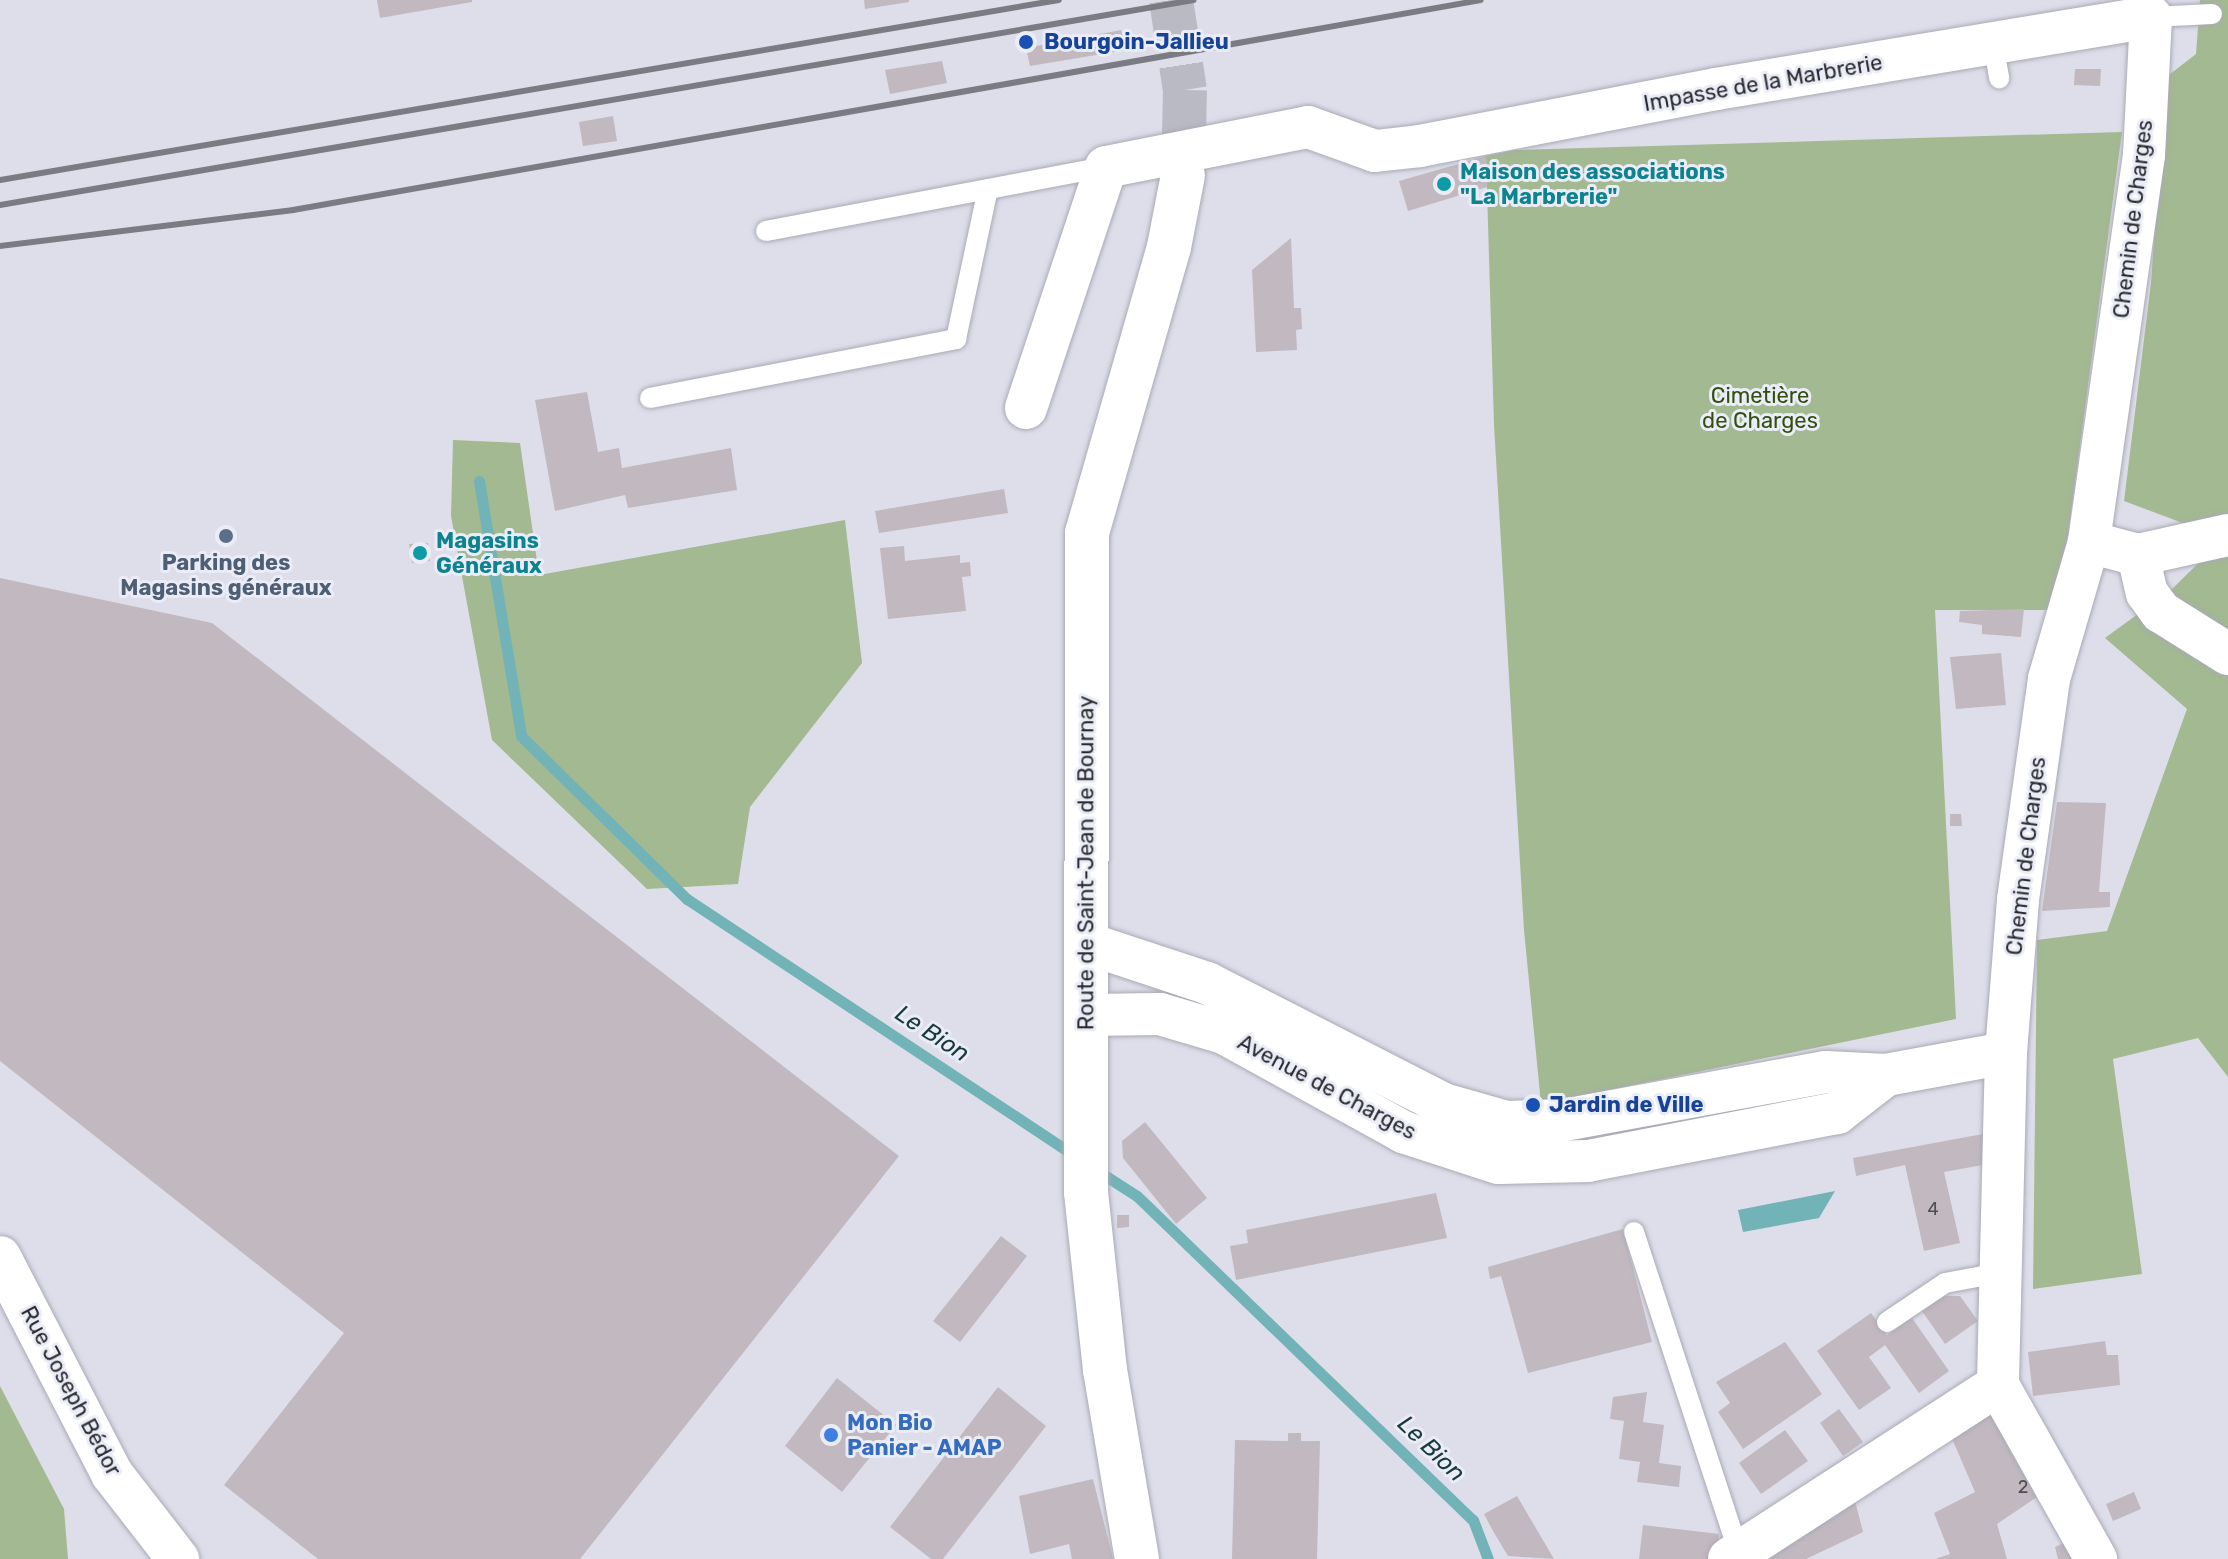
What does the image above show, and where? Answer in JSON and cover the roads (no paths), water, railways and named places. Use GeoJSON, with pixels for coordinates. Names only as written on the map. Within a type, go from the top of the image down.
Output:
{"type":"FeatureCollection","features":[{"type":"Feature","properties":{"kind":"main road","name":"Route de Saint-Jean de Bournay"},"geometry":{"type":"LineString","coordinates":[[1137,1559],[1105,1370],[1086,1192],[1083,1088],[1087,533],[1169,247],[1183,175]]}},
{"type":"Feature","properties":{"kind":"street","name":"Impasse de la Marbrerie"},"geometry":{"type":"LineString","coordinates":[[1106,167],[1308,127],[1375,151],[1512,139],[1996,61],[2151,9]]}},
{"type":"Feature","properties":{"kind":"street","name":"Chemin de Charges"},"geometry":{"type":"LineString","coordinates":[[1998,1385],[2004,1272],[2006,1053],[2018,900],[2047,693],[2089,542],[2144,155],[2151,9]]}},
{"type":"Feature","properties":{"kind":"street"},"geometry":{"type":"LineString","coordinates":[[1026,408],[1106,167]]}},
{"type":"Feature","properties":{"kind":"street"},"geometry":{"type":"LineString","coordinates":[[2089,542],[2138,555],[2228,535]]}},
{"type":"Feature","properties":{"kind":"street"},"geometry":{"type":"LineString","coordinates":[[2138,555],[2147,593],[2161,612],[2228,654]]}},
{"type":"Feature","properties":{"kind":"street","name":"Avenue de Charges"},"geometry":{"type":"LineString","coordinates":[[1086,943],[1207,983],[1443,1104],[1507,1122],[1564,1120],[1826,1072],[1886,1075],[2006,1053]]}},
{"type":"Feature","properties":{"kind":"street","name":"Avenue de Charges"},"geometry":{"type":"LineString","coordinates":[[1085,1015],[1160,1014],[1224,1033],[1403,1132],[1498,1163],[1588,1161],[1837,1113],[1886,1075]]}},
{"type":"Feature","properties":{"kind":"street","name":"Rue Joseph Bédor"},"geometry":{"type":"LineString","coordinates":[[0,1257],[112,1474],[178,1559]]}},
{"type":"Feature","properties":{"kind":"street"},"geometry":{"type":"LineString","coordinates":[[1734,1555],[1998,1385],[2096,1559]]}},
{"type":"Feature","properties":{"kind":"lane"},"geometry":{"type":"LineString","coordinates":[[2151,9],[2212,14]]}},
{"type":"Feature","properties":{"kind":"lane"},"geometry":{"type":"LineString","coordinates":[[766,231],[1106,167]]}},
{"type":"Feature","properties":{"kind":"lane"},"geometry":{"type":"LineString","coordinates":[[650,398],[956,339],[988,189]]}},
{"type":"Feature","properties":{"kind":"lane"},"geometry":{"type":"LineString","coordinates":[[1634,1232],[1734,1555]]}},
{"type":"Feature","properties":{"kind":"lane"},"geometry":{"type":"LineString","coordinates":[[1887,1322],[1945,1283],[2004,1272]]}},
{"type":"Feature","properties":{"kind":"water"},"geometry":{"type":"Polygon","coordinates":[[[1835,1191],[1819,1218],[1743,1232],[1738,1210],[1835,1191]]]}},
{"type":"Feature","properties":{"kind":"waterway","name":"Le Bion"},"geometry":{"type":"LineString","coordinates":[[479,481],[521,736],[687,899],[1077,1157]]}},
{"type":"Feature","properties":{"kind":"waterway","name":"Le Bion"},"geometry":{"type":"LineString","coordinates":[[1098,1171],[1137,1196],[1473,1520],[1488,1559]]}},
{"type":"Feature","properties":{"kind":"tunnel"},"geometry":{"type":"LineString","coordinates":[[1171,0],[1185,90],[1183,175]]}},
{"type":"Feature","properties":{"kind":"railway"},"geometry":{"type":"LineString","coordinates":[[0,180],[1059,0]]}},
{"type":"Feature","properties":{"kind":"railway"},"geometry":{"type":"LineString","coordinates":[[0,205],[1194,0]]}},
{"type":"Feature","properties":{"kind":"railway"},"geometry":{"type":"LineString","coordinates":[[0,246],[293,210],[1481,0]]}},
{"type":"Feature","properties":{"kind":"place","name":"Bourgoin-Jallieu"},"geometry":{"type":"Point","coordinates":[1026,42]}},
{"type":"Feature","properties":{"kind":"place","name":"Maison des associations \"La Marbrerie\""},"geometry":{"type":"Point","coordinates":[1444,184]}},
{"type":"Feature","properties":{"kind":"place","name":"Parking des Magasins généraux"},"geometry":{"type":"Point","coordinates":[226,536]}},
{"type":"Feature","properties":{"kind":"place","name":"Magasins Généraux"},"geometry":{"type":"Point","coordinates":[420,553]}},
{"type":"Feature","properties":{"kind":"place","name":"Jardin de Ville"},"geometry":{"type":"Point","coordinates":[1533,1105]}},
{"type":"Feature","properties":{"kind":"place","name":"Mon Bio Panier - AMAP"},"geometry":{"type":"Point","coordinates":[831,1435]}},
{"type":"Feature","properties":{"kind":"park label","name":"Cimetière de Charges"},"geometry":{"type":"Point","coordinates":[1760,408]}}]}
